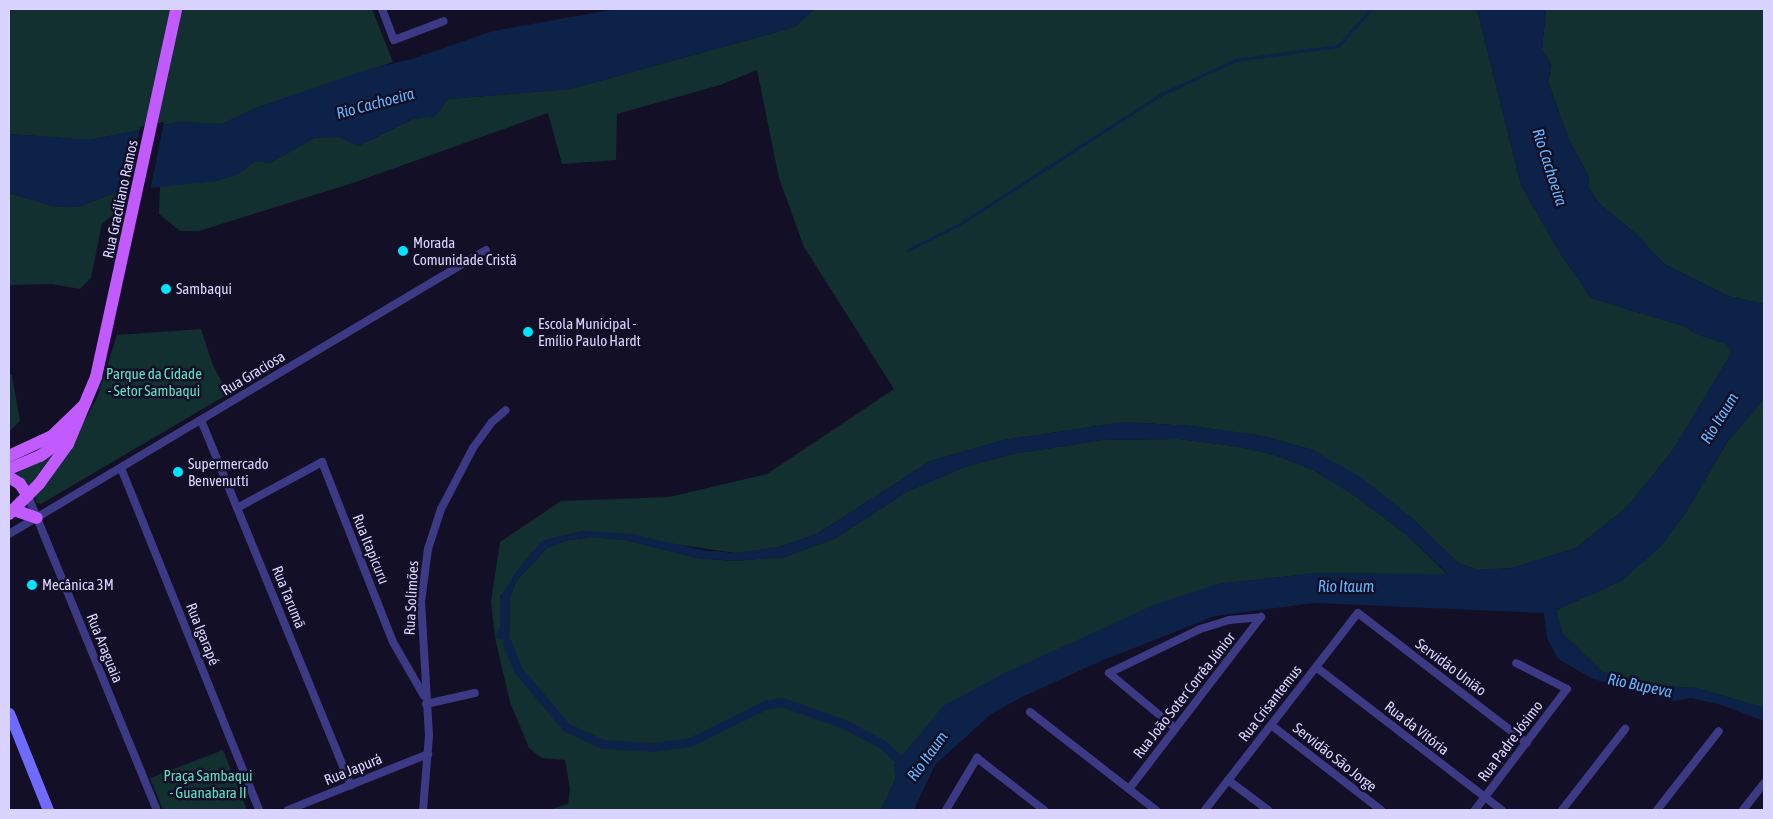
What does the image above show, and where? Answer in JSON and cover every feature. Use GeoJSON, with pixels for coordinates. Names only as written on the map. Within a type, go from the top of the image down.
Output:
{"type":"FeatureCollection","features":[{"type":"Feature","properties":{"kind":"main road","name":"Rua Graciliano Ramos"},"geometry":{"type":"LineString","coordinates":[[11,512],[28,496],[68,444],[90,394],[102,357],[175,13]]}},
{"type":"Feature","properties":{"kind":"main road","name":"Rua Graciliano Ramos"},"geometry":{"type":"LineString","coordinates":[[9,469],[53,447],[90,394]]}},
{"type":"Feature","properties":{"kind":"main road"},"geometry":{"type":"LineString","coordinates":[[9,456],[52,436],[82,407]]}},
{"type":"Feature","properties":{"kind":"main road"},"geometry":{"type":"LineString","coordinates":[[9,477],[20,484],[28,496]]}},
{"type":"Feature","properties":{"kind":"main road"},"geometry":{"type":"LineString","coordinates":[[11,512],[37,518]]}},
{"type":"Feature","properties":{"kind":"main road"},"geometry":{"type":"LineString","coordinates":[[9,713],[48,810]]}},
{"type":"Feature","properties":{"kind":"street"},"geometry":{"type":"LineString","coordinates":[[382,9],[394,40],[444,21]]}},
{"type":"Feature","properties":{"kind":"street","name":"Rua Graciosa"},"geometry":{"type":"LineString","coordinates":[[9,534],[486,250]]}},
{"type":"Feature","properties":{"kind":"street","name":"Rua Solimões"},"geometry":{"type":"LineString","coordinates":[[423,810],[428,754],[421,602],[428,549],[444,503],[473,448],[492,422],[506,410]]}},
{"type":"Feature","properties":{"kind":"street","name":"Rua Tarumã"},"geometry":{"type":"LineString","coordinates":[[201,420],[351,785]]}},
{"type":"Feature","properties":{"kind":"street","name":"Rua Itapicuru"},"geometry":{"type":"LineString","coordinates":[[237,508],[322,462],[393,642],[426,701]]}},
{"type":"Feature","properties":{"kind":"street","name":"Rua Igarapé"},"geometry":{"type":"LineString","coordinates":[[121,468],[260,810]]}},
{"type":"Feature","properties":{"kind":"street","name":"Rua Araguaia"},"geometry":{"type":"LineString","coordinates":[[28,496],[157,810]]}},
{"type":"Feature","properties":{"kind":"street","name":"Rua Crisantemus"},"geometry":{"type":"LineString","coordinates":[[1205,810],[1358,613]]}},
{"type":"Feature","properties":{"kind":"street","name":"Servidão União"},"geometry":{"type":"LineString","coordinates":[[1358,613],[1527,743]]}},
{"type":"Feature","properties":{"kind":"street","name":"Rua João Soter Corrêa Júnior"},"geometry":{"type":"LineString","coordinates":[[1129,789],[1176,728],[1261,617],[1229,620],[1200,629],[1108,674],[1176,728]]}},
{"type":"Feature","properties":{"kind":"street","name":"Rua Padre Jósimo"},"geometry":{"type":"LineString","coordinates":[[1475,810],[1567,689],[1516,663]]}},
{"type":"Feature","properties":{"kind":"street","name":"Rua da Vitória"},"geometry":{"type":"LineString","coordinates":[[1316,667],[1502,810]]}},
{"type":"Feature","properties":{"kind":"street"},"geometry":{"type":"LineString","coordinates":[[426,701],[475,693]]}},
{"type":"Feature","properties":{"kind":"street"},"geometry":{"type":"LineString","coordinates":[[1030,712],[1156,810]]}},
{"type":"Feature","properties":{"kind":"street","name":"Servidão São Jorge"},"geometry":{"type":"LineString","coordinates":[[1271,725],[1382,810]]}},
{"type":"Feature","properties":{"kind":"street"},"geometry":{"type":"LineString","coordinates":[[1562,810],[1625,728]]}},
{"type":"Feature","properties":{"kind":"street"},"geometry":{"type":"LineString","coordinates":[[1657,810],[1719,731]]}},
{"type":"Feature","properties":{"kind":"street","name":"Rua Japurá"},"geometry":{"type":"LineString","coordinates":[[288,810],[428,754]]}},
{"type":"Feature","properties":{"kind":"street"},"geometry":{"type":"LineString","coordinates":[[946,810],[977,758],[1044,810]]}},
{"type":"Feature","properties":{"kind":"street"},"geometry":{"type":"LineString","coordinates":[[1228,780],[1268,810]]}},
{"type":"Feature","properties":{"kind":"street"},"geometry":{"type":"LineString","coordinates":[[1743,810],[1764,783]]}},
{"type":"Feature","properties":{"kind":"green space"},"geometry":{"type":"Polygon","coordinates":[[[9,9],[372,9],[393,62],[256,108],[222,124],[179,122],[90,140],[9,134],[9,9]]]}},
{"type":"Feature","properties":{"kind":"green space"},"geometry":{"type":"Polygon","coordinates":[[[814,9],[1477,9],[1521,185],[1558,250],[1591,298],[1687,327],[1693,333],[1727,344],[1732,352],[1673,450],[1627,507],[1576,548],[1512,568],[1478,570],[1458,563],[1411,517],[1313,450],[1263,436],[1191,426],[1124,422],[1004,440],[930,461],[817,534],[780,547],[736,553],[583,531],[542,541],[500,597],[500,628],[496,638],[509,639],[510,597],[517,580],[547,548],[564,541],[590,537],[626,540],[697,558],[733,561],[785,557],[836,538],[908,491],[965,467],[1012,454],[1102,440],[1179,439],[1235,446],[1275,455],[1313,470],[1354,495],[1407,535],[1448,575],[1318,573],[1218,584],[917,739],[894,765],[896,778],[881,810],[548,810],[568,804],[570,789],[565,760],[542,758],[529,748],[510,702],[495,638],[491,601],[500,542],[561,501],[669,497],[767,474],[894,389],[804,247],[779,178],[757,70],[720,85],[617,114],[616,160],[562,164],[548,113],[353,183],[199,231],[180,231],[159,214],[160,186],[216,181],[238,174],[255,161],[270,163],[314,138],[340,137],[358,146],[413,119],[435,116],[448,99],[570,89],[795,27],[814,9]]]}},
{"type":"Feature","properties":{"kind":"green space"},"geometry":{"type":"Polygon","coordinates":[[[1546,9],[1764,9],[1764,304],[1728,296],[1664,264],[1636,234],[1601,205],[1588,187],[1589,177],[1569,140],[1548,82],[1551,65],[1542,49],[1546,9]]]}},
{"type":"Feature","properties":{"kind":"green space"},"geometry":{"type":"Polygon","coordinates":[[[120,191],[115,213],[102,224],[91,278],[80,289],[52,284],[9,285],[9,193],[53,206],[77,207],[120,191]]]}},
{"type":"Feature","properties":{"kind":"green space","name":"Parque da Cidade - Setor Sambaqui"},"geometry":{"type":"Polygon","coordinates":[[[201,329],[212,363],[228,394],[41,504],[36,502],[35,495],[64,458],[97,398],[117,335],[201,329]]]}},
{"type":"Feature","properties":{"kind":"green space"},"geometry":{"type":"Polygon","coordinates":[[[9,375],[12,375],[20,421],[9,432],[9,375]]]}},
{"type":"Feature","properties":{"kind":"green space"},"geometry":{"type":"Polygon","coordinates":[[[1764,399],[1764,708],[1697,688],[1662,686],[1602,672],[1562,633],[1556,610],[1621,581],[1662,545],[1690,506],[1727,442],[1764,399]]]}},
{"type":"Feature","properties":{"kind":"green space"},"geometry":{"type":"Polygon","coordinates":[[[54,452],[28,489],[13,475],[40,461],[54,452]]]}},
{"type":"Feature","properties":{"kind":"green space","name":"Praça Sambaqui - Guanabara II"},"geometry":{"type":"Polygon","coordinates":[[[223,750],[247,810],[163,810],[150,778],[223,750]]]}},
{"type":"Feature","properties":{"kind":"water","name":"Rio Cachoeira"},"geometry":{"type":"Polygon","coordinates":[[[616,9],[814,9],[795,27],[570,89],[448,99],[435,116],[413,119],[358,146],[340,137],[314,138],[270,163],[255,161],[238,174],[216,181],[120,191],[77,207],[53,206],[9,193],[9,134],[90,140],[179,122],[222,124],[256,108],[372,68],[412,59],[493,31],[616,9]]]}},
{"type":"Feature","properties":{"kind":"water"},"geometry":{"type":"Polygon","coordinates":[[[1477,9],[1546,9],[1542,49],[1551,65],[1548,82],[1569,140],[1589,177],[1588,187],[1601,205],[1636,234],[1664,264],[1728,296],[1764,304],[1764,399],[1727,442],[1690,506],[1662,545],[1621,581],[1556,610],[1562,633],[1602,672],[1662,686],[1697,688],[1764,708],[1764,721],[1719,704],[1691,698],[1674,701],[1593,679],[1558,659],[1547,638],[1544,613],[1315,603],[1215,616],[1101,661],[1022,697],[991,714],[935,765],[914,810],[881,810],[896,778],[894,766],[943,706],[1005,673],[1154,605],[1218,584],[1318,573],[1448,574],[1407,535],[1354,495],[1313,470],[1275,455],[1235,446],[1179,439],[1102,440],[1012,454],[965,467],[908,491],[836,538],[785,557],[733,561],[697,558],[626,540],[590,537],[564,541],[547,548],[517,580],[510,597],[509,640],[495,638],[500,628],[500,598],[518,569],[542,541],[583,531],[632,534],[701,550],[736,553],[780,547],[817,534],[930,461],[1004,440],[1124,422],[1191,426],[1263,436],[1313,450],[1362,478],[1411,517],[1458,563],[1478,570],[1512,568],[1576,548],[1627,507],[1673,450],[1732,352],[1727,344],[1693,333],[1687,327],[1591,298],[1558,250],[1521,185],[1477,9]]]}},
{"type":"Feature","properties":{"kind":"pier"},"geometry":{"type":"Polygon","coordinates":[[[164,122],[150,191],[126,193],[140,127],[164,122]]]}},
{"type":"Feature","properties":{"kind":"waterway"},"geometry":{"type":"LineString","coordinates":[[908,250],[960,224],[1160,95],[1236,60],[1338,46],[1371,9]]}},
{"type":"Feature","properties":{"kind":"waterway"},"geometry":{"type":"LineString","coordinates":[[507,643],[518,670],[566,727],[603,744],[653,747],[690,742],[765,705],[782,702],[844,724],[882,744],[899,760]]}},
{"type":"Feature","properties":{"kind":"place","name":"Morada Comunidade Cristã"},"geometry":{"type":"Point","coordinates":[403,251]}},
{"type":"Feature","properties":{"kind":"place","name":"Sambaqui"},"geometry":{"type":"Point","coordinates":[166,289]}},
{"type":"Feature","properties":{"kind":"place","name":"Escola Municipal - Emílio Paulo Hardt"},"geometry":{"type":"Point","coordinates":[528,332]}},
{"type":"Feature","properties":{"kind":"place","name":"Supermercado Benvenutti"},"geometry":{"type":"Point","coordinates":[178,472]}},
{"type":"Feature","properties":{"kind":"place","name":"Mecânica 3M"},"geometry":{"type":"Point","coordinates":[32,585]}},
{"type":"Feature","properties":{"kind":"water label","name":"Rio Itaum"},"geometry":{"type":"Point","coordinates":[1719,418]}},
{"type":"Feature","properties":{"kind":"water label","name":"Rio Itaum"},"geometry":{"type":"Point","coordinates":[1346,586]}},
{"type":"Feature","properties":{"kind":"water label","name":"Rio Bupeva"},"geometry":{"type":"Point","coordinates":[1640,685]}},
{"type":"Feature","properties":{"kind":"water label","name":"Rio Itaum"},"geometry":{"type":"Point","coordinates":[927,756]}}]}
